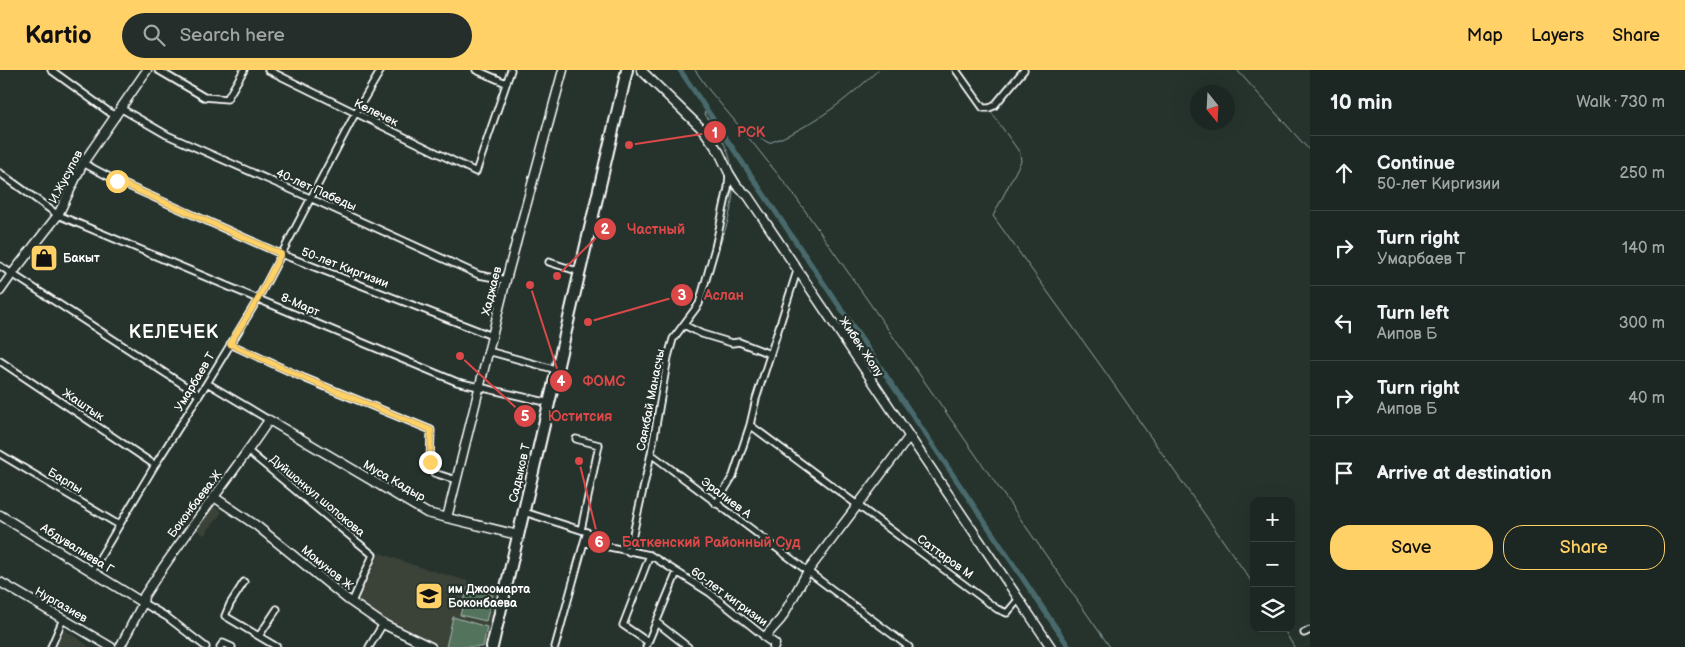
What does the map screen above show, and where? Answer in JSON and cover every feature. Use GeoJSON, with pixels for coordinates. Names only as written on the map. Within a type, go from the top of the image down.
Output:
{"type":"FeatureCollection","features":[{"type":"Feature","properties":{"kind":"highway","name":"Садыков Т"},"geometry":{"type":"LineString","coordinates":[[492,647],[627,70]]}},
{"type":"Feature","properties":{"kind":"street"},"geometry":{"type":"LineString","coordinates":[[51,70],[116,117]]}},
{"type":"Feature","properties":{"kind":"street"},"geometry":{"type":"LineString","coordinates":[[158,70],[204,97],[227,99],[244,70]]}},
{"type":"Feature","properties":{"kind":"street","name":"Келечек"},"geometry":{"type":"LineString","coordinates":[[268,70],[476,172],[506,83]]}},
{"type":"Feature","properties":{"kind":"street","name":"Умарбаев Т"},"geometry":{"type":"LineString","coordinates":[[92,571],[258,299],[355,114],[381,70]]}},
{"type":"Feature","properties":{"kind":"street"},"geometry":{"type":"LineString","coordinates":[[476,70],[506,83],[511,70]]}},
{"type":"Feature","properties":{"kind":"street","name":"Хаджаев"},"geometry":{"type":"LineString","coordinates":[[446,518],[506,280],[563,70]]}},
{"type":"Feature","properties":{"kind":"street","name":"Жибек Жолу"},"geometry":{"type":"LineString","coordinates":[[641,70],[704,131],[719,152],[729,173],[748,196],[1050,647]]}},
{"type":"Feature","properties":{"kind":"street"},"geometry":{"type":"LineString","coordinates":[[956,70],[984,108],[994,106],[1024,70]]}},
{"type":"Feature","properties":{"kind":"street","name":"И.Жусупов"},"geometry":{"type":"LineString","coordinates":[[0,291],[58,215],[83,163],[122,109],[146,71]]}},
{"type":"Feature","properties":{"kind":"street","name":"40-лет Пабеды"},"geometry":{"type":"LineString","coordinates":[[122,109],[167,135],[479,275],[506,280]]}},
{"type":"Feature","properties":{"kind":"street","name":"50-лет Киргизии"},"geometry":{"type":"LineString","coordinates":[[83,163],[117,181],[281,254],[492,336]]}},
{"type":"Feature","properties":{"kind":"street","name":"8-Март"},"geometry":{"type":"LineString","coordinates":[[0,173],[58,215],[258,299],[457,382],[550,403]]}},
{"type":"Feature","properties":{"kind":"street","name":"Саякбай Манасчы"},"geometry":{"type":"LineString","coordinates":[[629,552],[651,454],[668,357],[673,339],[699,304],[715,248],[728,188],[729,173]]}},
{"type":"Feature","properties":{"kind":"street"},"geometry":{"type":"LineString","coordinates":[[549,262],[580,272]]}},
{"type":"Feature","properties":{"kind":"street"},"geometry":{"type":"LineString","coordinates":[[0,266],[199,395]]}},
{"type":"Feature","properties":{"kind":"street"},"geometry":{"type":"LineString","coordinates":[[716,504],[733,476],[797,271]]}},
{"type":"Feature","properties":{"kind":"street"},"geometry":{"type":"LineString","coordinates":[[684,325],[702,334],[732,343],[739,342],[770,354]]}},
{"type":"Feature","properties":{"kind":"street"},"geometry":{"type":"LineString","coordinates":[[230,344],[304,378],[431,430],[430,462],[434,473],[456,480]]}},
{"type":"Feature","properties":{"kind":"street"},"geometry":{"type":"LineString","coordinates":[[488,351],[557,370]]}},
{"type":"Feature","properties":{"kind":"street","name":"Жаштык"},"geometry":{"type":"LineString","coordinates":[[0,361],[155,465]]}},
{"type":"Feature","properties":{"kind":"street"},"geometry":{"type":"LineString","coordinates":[[207,384],[269,420]]}},
{"type":"Feature","properties":{"kind":"street","name":"Боконбаева.Ж"},"geometry":{"type":"LineString","coordinates":[[120,647],[143,603],[144,596],[166,561],[269,420]]}},
{"type":"Feature","properties":{"kind":"street","name":"Муса Кадыр"},"geometry":{"type":"LineString","coordinates":[[269,420],[427,513],[518,536]]}},
{"type":"Feature","properties":{"kind":"street","name":"Саттаров М"},"geometry":{"type":"LineString","coordinates":[[750,425],[997,609],[1007,613],[1018,600]]}},
{"type":"Feature","properties":{"kind":"street"},"geometry":{"type":"LineString","coordinates":[[776,646],[766,637],[781,620],[808,571],[909,436]]}},
{"type":"Feature","properties":{"kind":"street"},"geometry":{"type":"LineString","coordinates":[[576,438],[599,445],[581,530]]}},
{"type":"Feature","properties":{"kind":"street","name":"Дуйшонкул шопокова"},"geometry":{"type":"LineString","coordinates":[[248,451],[373,555],[352,602]]}},
{"type":"Feature","properties":{"kind":"street","name":"Барпы"},"geometry":{"type":"LineString","coordinates":[[0,454],[119,526]]}},
{"type":"Feature","properties":{"kind":"street","name":"Эралиев А"},"geometry":{"type":"LineString","coordinates":[[651,454],[910,647]]}},
{"type":"Feature","properties":{"kind":"street","name":"Момунов Ж"},"geometry":{"type":"LineString","coordinates":[[214,497],[258,526],[352,602],[383,624],[420,645],[431,647]]}},
{"type":"Feature","properties":{"kind":"street"},"geometry":{"type":"LineString","coordinates":[[524,512],[587,532],[555,647]]}},
{"type":"Feature","properties":{"kind":"street","name":"Абдувалиева Г"},"geometry":{"type":"LineString","coordinates":[[0,515],[143,603]]}},
{"type":"Feature","properties":{"kind":"street","name":"60-лет кигризии"},"geometry":{"type":"LineString","coordinates":[[584,542],[650,555],[710,593],[766,637]]}},
{"type":"Feature","properties":{"kind":"street"},"geometry":{"type":"LineString","coordinates":[[650,555],[623,624],[647,644],[676,572]]}},
{"type":"Feature","properties":{"kind":"street","name":"Нургазиев"},"geometry":{"type":"LineString","coordinates":[[0,582],[111,647]]}},
{"type":"Feature","properties":{"kind":"street"},"geometry":{"type":"LineString","coordinates":[[244,582],[225,616],[276,647]]}},
{"type":"Feature","properties":{"kind":"street"},"geometry":{"type":"LineString","coordinates":[[143,603],[167,617],[206,647]]}},
{"type":"Feature","properties":{"kind":"street"},"geometry":{"type":"LineString","coordinates":[[259,636],[277,609]]}},
{"type":"Feature","properties":{"kind":"street"},"geometry":{"type":"LineString","coordinates":[[51,647],[63,619]]}},
{"type":"Feature","properties":{"kind":"street"},"geometry":{"type":"LineString","coordinates":[[656,622],[688,647]]}},
{"type":"Feature","properties":{"kind":"street"},"geometry":{"type":"LineString","coordinates":[[369,647],[383,624]]}},
{"type":"Feature","properties":{"kind":"street"},"geometry":{"type":"LineString","coordinates":[[1304,633],[1310,630]]}},
{"type":"Feature","properties":{"kind":"street"},"geometry":{"type":"LineString","coordinates":[[220,647],[224,642],[232,647]]}},
{"type":"Feature","properties":{"kind":"shaded area"},"geometry":{"type":"Polygon","coordinates":[[[214,506],[222,512],[204,535],[196,529],[214,506]]]}},
{"type":"Feature","properties":{"kind":"shaded area","name":"им Джоомарта Боконбаева"},"geometry":{"type":"Polygon","coordinates":[[[380,553],[413,565],[501,591],[486,647],[440,647],[386,622],[357,601],[380,553]]]}},
{"type":"Feature","properties":{"kind":"shaded area"},"geometry":{"type":"Polygon","coordinates":[[[64,629],[90,647],[56,647],[64,629]]]}},
{"type":"Feature","properties":{"kind":"green space"},"geometry":{"type":"Polygon","coordinates":[[[468,587],[493,595],[486,621],[460,615],[468,587]]]}},
{"type":"Feature","properties":{"kind":"green space"},"geometry":{"type":"Polygon","coordinates":[[[453,617],[487,627],[483,647],[446,647],[453,617]]]}},
{"type":"Feature","properties":{"kind":"waterway"},"geometry":{"type":"LineString","coordinates":[[680,70],[1069,647]]}},
{"type":"Feature","properties":{"kind":"waterway"},"geometry":{"type":"LineString","coordinates":[[695,70],[739,126]]}},
{"type":"Feature","properties":{"kind":"waterway"},"geometry":{"type":"LineString","coordinates":[[743,128],[769,143],[784,137],[827,112],[854,92],[878,70]]}},
{"type":"Feature","properties":{"kind":"waterway"},"geometry":{"type":"LineString","coordinates":[[961,70],[985,105]]}},
{"type":"Feature","properties":{"kind":"waterway"},"geometry":{"type":"LineString","coordinates":[[1237,70],[1310,151]]}},
{"type":"Feature","properties":{"kind":"waterway"},"geometry":{"type":"LineString","coordinates":[[708,111],[704,113],[726,147],[732,171]]}},
{"type":"Feature","properties":{"kind":"waterway"},"geometry":{"type":"LineString","coordinates":[[991,112],[1020,153],[1021,161],[993,216],[1101,366],[1250,579]]}},
{"type":"Feature","properties":{"kind":"waterway"},"geometry":{"type":"LineString","coordinates":[[740,127],[792,192],[1110,647]]}},
{"type":"Feature","properties":{"kind":"waterway"},"geometry":{"type":"LineString","coordinates":[[720,245],[731,209],[733,186]]}},
{"type":"Feature","properties":{"kind":"waterway"},"geometry":{"type":"LineString","coordinates":[[1285,632],[1294,647]]}},
{"type":"Feature","properties":{"kind":"place","name":"РСК"},"geometry":{"type":"Point","coordinates":[629,145]}},
{"type":"Feature","properties":{"kind":"place","name":"Бакыт"},"geometry":{"type":"Point","coordinates":[44,258]}},
{"type":"Feature","properties":{"kind":"place","name":"Частный"},"geometry":{"type":"Point","coordinates":[557,276]}},
{"type":"Feature","properties":{"kind":"place","name":"ФОМС"},"geometry":{"type":"Point","coordinates":[530,285]}},
{"type":"Feature","properties":{"kind":"place","name":"Аслан"},"geometry":{"type":"Point","coordinates":[588,322]}},
{"type":"Feature","properties":{"kind":"place","name":"Юститсия"},"geometry":{"type":"Point","coordinates":[460,356]}},
{"type":"Feature","properties":{"kind":"place","name":"Баткенский Районный Суд"},"geometry":{"type":"Point","coordinates":[579,461]}},
{"type":"Feature","properties":{"kind":"place","name":"им Джоомарта Боконбаева"},"geometry":{"type":"Point","coordinates":[429,596]}},
{"type":"Feature","properties":{"kind":"district","name":"КЕЛЕЧЕК"},"geometry":{"type":"Point","coordinates":[174,332]}},
{"type":"Feature","properties":{"kind":"route"},"geometry":{"type":"LineString","coordinates":[[117,181],[281,254],[258,299],[230,344],[304,378],[431,430],[430,462]]}}]}
